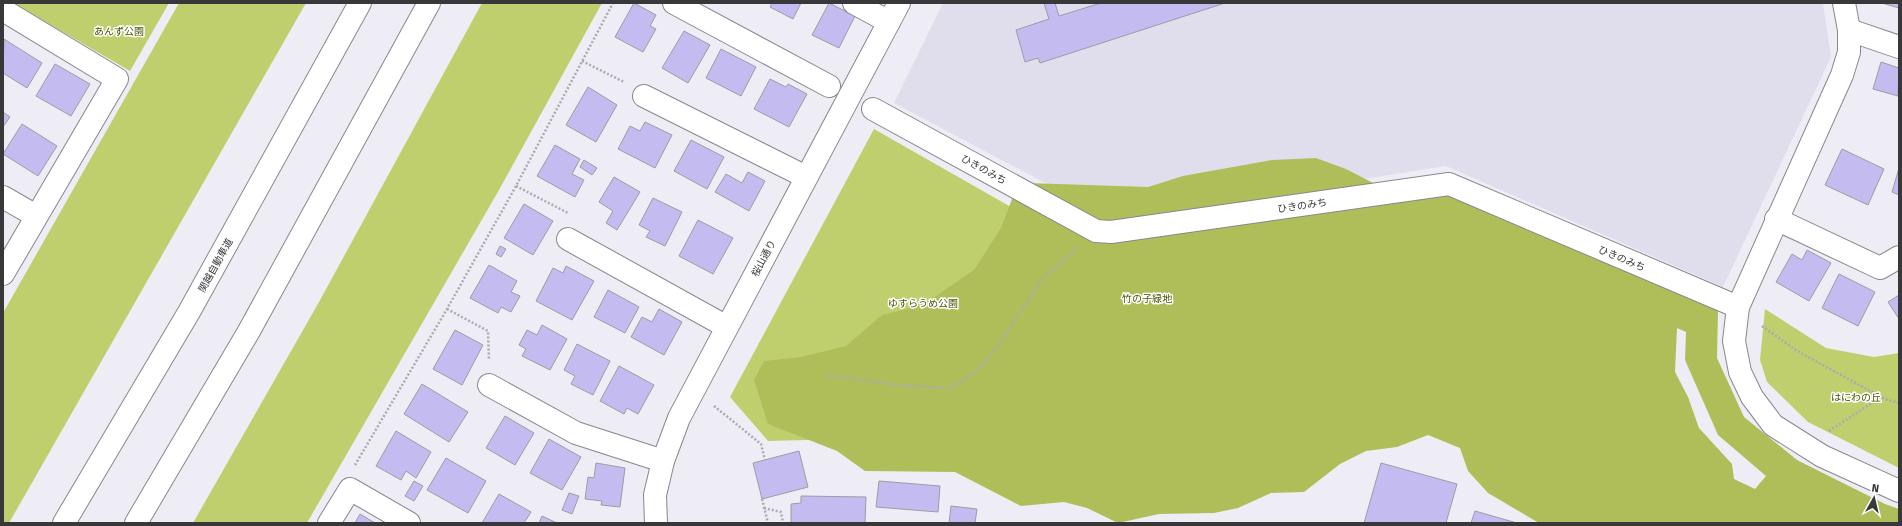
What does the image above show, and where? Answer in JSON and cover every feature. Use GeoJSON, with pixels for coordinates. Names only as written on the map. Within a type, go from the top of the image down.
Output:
{"type":"FeatureCollection","features":[{"type":"Feature","properties":{"kind":"main road","name":"関越自動車道"},"geometry":{"type":"LineString","coordinates":[[64,523],[189,312],[360,3]]}},
{"type":"Feature","properties":{"kind":"main road"},"geometry":{"type":"LineString","coordinates":[[136,523],[249,331],[429,3]]}},
{"type":"Feature","properties":{"kind":"main road"},"geometry":{"type":"LineString","coordinates":[[674,3],[829,86]]}},
{"type":"Feature","properties":{"kind":"main road"},"geometry":{"type":"LineString","coordinates":[[854,3],[889,22]]}},
{"type":"Feature","properties":{"kind":"main road","name":"桜山通り"},"geometry":{"type":"LineString","coordinates":[[656,523],[655,495],[663,461],[679,418],[899,3]]}},
{"type":"Feature","properties":{"kind":"main road"},"geometry":{"type":"LineString","coordinates":[[1844,3],[1849,30],[1850,52],[1842,75],[1776,219],[1738,307],[1734,341],[1740,372],[1752,397],[1773,425],[1822,456],[1899,491]]}},
{"type":"Feature","properties":{"kind":"main road"},"geometry":{"type":"LineString","coordinates":[[3,10],[117,79],[3,274]]}},
{"type":"Feature","properties":{"kind":"main road"},"geometry":{"type":"LineString","coordinates":[[1849,30],[1899,47]]}},
{"type":"Feature","properties":{"kind":"main road"},"geometry":{"type":"LineString","coordinates":[[644,96],[806,177]]}},
{"type":"Feature","properties":{"kind":"main road","name":"ひきのみち"},"geometry":{"type":"LineString","coordinates":[[874,109],[1096,231],[1111,232],[1449,184],[1738,307]]}},
{"type":"Feature","properties":{"kind":"main road"},"geometry":{"type":"LineString","coordinates":[[3,197],[36,216]]}},
{"type":"Feature","properties":{"kind":"main road"},"geometry":{"type":"LineString","coordinates":[[1776,219],[1880,268],[1899,257]]}},
{"type":"Feature","properties":{"kind":"main road"},"geometry":{"type":"LineString","coordinates":[[568,239],[727,327]]}},
{"type":"Feature","properties":{"kind":"main road"},"geometry":{"type":"LineString","coordinates":[[489,385],[576,433],[663,461]]}},
{"type":"Feature","properties":{"kind":"main road"},"geometry":{"type":"LineString","coordinates":[[329,523],[350,488],[409,523]]}},
{"type":"Feature","properties":{"kind":"path"},"geometry":{"type":"LineString","coordinates":[[350,488],[352,469],[447,309],[516,186],[613,3]]}},
{"type":"Feature","properties":{"kind":"path"},"geometry":{"type":"LineString","coordinates":[[582,61],[632,86],[644,96]]}},
{"type":"Feature","properties":{"kind":"path"},"geometry":{"type":"LineString","coordinates":[[516,186],[568,213],[568,239]]}},
{"type":"Feature","properties":{"kind":"path"},"geometry":{"type":"LineString","coordinates":[[827,375],[898,384],[951,388],[977,371],[1002,339],[1040,281],[1096,231]]}},
{"type":"Feature","properties":{"kind":"path"},"geometry":{"type":"LineString","coordinates":[[1738,307],[1797,351],[1881,397],[1899,403]]}},
{"type":"Feature","properties":{"kind":"path"},"geometry":{"type":"LineString","coordinates":[[447,309],[488,331],[489,385]]}},
{"type":"Feature","properties":{"kind":"path"},"geometry":{"type":"LineString","coordinates":[[1827,432],[1881,397]]}},
{"type":"Feature","properties":{"kind":"path"},"geometry":{"type":"LineString","coordinates":[[714,406],[761,444],[765,460]]}},
{"type":"Feature","properties":{"kind":"path"},"geometry":{"type":"LineString","coordinates":[[762,498],[768,523]]}},
{"type":"Feature","properties":{"kind":"path"},"geometry":{"type":"LineString","coordinates":[[764,508],[780,512],[783,523]]}},
{"type":"Feature","properties":{"kind":"shaded area"},"geometry":{"type":"Polygon","coordinates":[[[943,3],[1823,3],[1831,57],[1723,287],[1446,166],[1113,219],[894,103],[943,3]]]}},
{"type":"Feature","properties":{"kind":"green space","name":"あんず公園"},"geometry":{"type":"Polygon","coordinates":[[[13,3],[169,3],[130,71],[13,3]]]}},
{"type":"Feature","properties":{"kind":"green space"},"geometry":{"type":"Polygon","coordinates":[[[179,3],[306,3],[9,523],[3,523],[3,313],[179,3]]]}},
{"type":"Feature","properties":{"kind":"green space"},"geometry":{"type":"Polygon","coordinates":[[[482,3],[602,3],[499,190],[307,523],[193,523],[319,302],[482,3]]]}},
{"type":"Feature","properties":{"kind":"green space","name":"ゆすらうめ公園"},"geometry":{"type":"Polygon","coordinates":[[[874,129],[1060,235],[846,439],[768,441],[730,397],[874,129]]]}},
{"type":"Feature","properties":{"kind":"green space","name":"竹の子緑地"},"geometry":{"type":"Polygon","coordinates":[[[1316,158],[1346,169],[1379,186],[1447,193],[1718,311],[1717,358],[1744,417],[1797,460],[1885,504],[1899,509],[1899,523],[1539,523],[1488,493],[1468,471],[1460,448],[1428,435],[1397,447],[1366,451],[1340,464],[1304,492],[1271,493],[1238,508],[1214,513],[1159,514],[1118,523],[1087,508],[1064,502],[1021,506],[955,472],[865,471],[837,451],[768,424],[754,380],[764,361],[801,357],[846,346],[882,315],[923,305],[974,270],[1001,228],[1012,199],[1027,183],[1148,187],[1183,176],[1272,160],[1316,158]],[[1677,328],[1675,372],[1688,397],[1699,428],[1732,464],[1734,479],[1755,489],[1766,476],[1718,435],[1685,360],[1686,332],[1677,328]]]}},
{"type":"Feature","properties":{"kind":"green space","name":"はにわの丘"},"geometry":{"type":"Polygon","coordinates":[[[1765,309],[1826,348],[1874,357],[1899,353],[1899,468],[1808,422],[1767,382],[1760,360],[1765,309]]]}},
{"type":"Feature","properties":{"kind":"building"},"geometry":{"type":"Polygon","coordinates":[[[634,3],[656,15],[650,26],[656,29],[643,52],[615,37],[634,3]]]}},
{"type":"Feature","properties":{"kind":"building"},"geometry":{"type":"Polygon","coordinates":[[[772,3],[801,3],[793,19],[770,7],[772,3]]]}},
{"type":"Feature","properties":{"kind":"building"},"geometry":{"type":"Polygon","coordinates":[[[829,3],[855,16],[839,48],[812,35],[829,3]]]}},
{"type":"Feature","properties":{"kind":"building"},"geometry":{"type":"Polygon","coordinates":[[[1044,3],[1055,3],[1059,16],[1101,3],[1225,3],[1040,63],[1038,58],[1025,62],[1016,30],[1049,19],[1044,3]]]}},
{"type":"Feature","properties":{"kind":"building"},"geometry":{"type":"Polygon","coordinates":[[[1882,3],[1899,3],[1899,8],[1882,3]]]}},
{"type":"Feature","properties":{"kind":"building"},"geometry":{"type":"Polygon","coordinates":[[[684,31],[710,45],[688,83],[662,68],[684,31]]]}},
{"type":"Feature","properties":{"kind":"building"},"geometry":{"type":"Polygon","coordinates":[[[4,39],[42,63],[27,88],[3,73],[4,39]]]}},
{"type":"Feature","properties":{"kind":"building"},"geometry":{"type":"Polygon","coordinates":[[[721,49],[756,67],[741,96],[706,78],[721,49]]]}},
{"type":"Feature","properties":{"kind":"building"},"geometry":{"type":"Polygon","coordinates":[[[1881,62],[1899,68],[1898,96],[1873,89],[1881,62]]]}},
{"type":"Feature","properties":{"kind":"building"},"geometry":{"type":"Polygon","coordinates":[[[55,64],[90,84],[71,116],[36,96],[55,64]]]}},
{"type":"Feature","properties":{"kind":"building"},"geometry":{"type":"Polygon","coordinates":[[[770,79],[786,87],[788,84],[807,94],[789,127],[754,109],[770,79]]]}},
{"type":"Feature","properties":{"kind":"building"},"geometry":{"type":"Polygon","coordinates":[[[588,87],[617,105],[596,142],[566,125],[588,87]]]}},
{"type":"Feature","properties":{"kind":"building"},"geometry":{"type":"Polygon","coordinates":[[[3,112],[10,117],[3,127],[3,112]]]}},
{"type":"Feature","properties":{"kind":"building"},"geometry":{"type":"Polygon","coordinates":[[[645,122],[672,135],[655,168],[618,149],[630,126],[640,131],[645,122]]]}},
{"type":"Feature","properties":{"kind":"building"},"geometry":{"type":"Polygon","coordinates":[[[22,124],[57,146],[38,176],[3,154],[22,124]]]}},
{"type":"Feature","properties":{"kind":"building"},"geometry":{"type":"Polygon","coordinates":[[[691,140],[724,157],[707,189],[674,171],[691,140]]]}},
{"type":"Feature","properties":{"kind":"building"},"geometry":{"type":"Polygon","coordinates":[[[555,145],[580,159],[572,174],[584,180],[575,197],[537,176],[555,145]]]}},
{"type":"Feature","properties":{"kind":"building"},"geometry":{"type":"Polygon","coordinates":[[[1842,149],[1884,169],[1868,205],[1825,185],[1842,149]]]}},
{"type":"Feature","properties":{"kind":"building"},"geometry":{"type":"Polygon","coordinates":[[[584,160],[597,168],[592,175],[580,167],[584,160]]]}},
{"type":"Feature","properties":{"kind":"building"},"geometry":{"type":"Polygon","coordinates":[[[1899,168],[1899,195],[1892,192],[1899,168]]]}},
{"type":"Feature","properties":{"kind":"building"},"geometry":{"type":"Polygon","coordinates":[[[748,172],[765,181],[749,211],[715,192],[726,174],[742,183],[748,172]]]}},
{"type":"Feature","properties":{"kind":"building"},"geometry":{"type":"Polygon","coordinates":[[[614,177],[640,192],[617,230],[606,223],[613,211],[599,202],[614,177]]]}},
{"type":"Feature","properties":{"kind":"building"},"geometry":{"type":"Polygon","coordinates":[[[653,198],[682,212],[665,246],[646,237],[650,231],[639,225],[653,198]]]}},
{"type":"Feature","properties":{"kind":"building"},"geometry":{"type":"Polygon","coordinates":[[[524,204],[553,221],[533,255],[504,238],[524,204]]]}},
{"type":"Feature","properties":{"kind":"building"},"geometry":{"type":"Polygon","coordinates":[[[698,220],[733,238],[713,274],[679,256],[698,220]]]}},
{"type":"Feature","properties":{"kind":"building"},"geometry":{"type":"Polygon","coordinates":[[[500,246],[506,249],[501,257],[496,254],[500,246]]]}},
{"type":"Feature","properties":{"kind":"building"},"geometry":{"type":"Polygon","coordinates":[[[1807,250],[1831,263],[1809,301],[1776,282],[1792,254],[1802,260],[1807,250]]]}},
{"type":"Feature","properties":{"kind":"building"},"geometry":{"type":"Polygon","coordinates":[[[489,265],[517,281],[511,292],[520,296],[511,312],[501,307],[498,313],[470,298],[489,265]]]}},
{"type":"Feature","properties":{"kind":"building"},"geometry":{"type":"Polygon","coordinates":[[[566,266],[594,281],[572,320],[536,301],[553,268],[563,273],[566,266]]]}},
{"type":"Feature","properties":{"kind":"building"},"geometry":{"type":"Polygon","coordinates":[[[1839,274],[1875,292],[1858,326],[1822,308],[1839,274]]]}},
{"type":"Feature","properties":{"kind":"building"},"geometry":{"type":"Polygon","coordinates":[[[608,290],[639,307],[625,333],[594,317],[608,290]]]}},
{"type":"Feature","properties":{"kind":"building"},"geometry":{"type":"Polygon","coordinates":[[[1899,295],[1899,319],[1888,302],[1899,295]]]}},
{"type":"Feature","properties":{"kind":"building"},"geometry":{"type":"Polygon","coordinates":[[[659,309],[682,322],[664,355],[631,337],[642,317],[652,322],[659,309]]]}},
{"type":"Feature","properties":{"kind":"building"},"geometry":{"type":"Polygon","coordinates":[[[542,325],[567,339],[550,370],[522,356],[526,349],[519,345],[527,330],[537,335],[542,325]]]}},
{"type":"Feature","properties":{"kind":"building"},"geometry":{"type":"Polygon","coordinates":[[[455,330],[483,345],[462,385],[433,369],[455,330]]]}},
{"type":"Feature","properties":{"kind":"building"},"geometry":{"type":"Polygon","coordinates":[[[577,344],[610,361],[593,395],[571,384],[575,376],[564,370],[577,344]]]}},
{"type":"Feature","properties":{"kind":"building"},"geometry":{"type":"Polygon","coordinates":[[[619,366],[654,385],[638,414],[627,408],[624,414],[600,401],[619,366]]]}},
{"type":"Feature","properties":{"kind":"building"},"geometry":{"type":"Polygon","coordinates":[[[422,384],[468,412],[449,442],[404,414],[422,384]]]}},
{"type":"Feature","properties":{"kind":"building"},"geometry":{"type":"Polygon","coordinates":[[[505,416],[534,433],[515,465],[486,448],[505,416]]]}},
{"type":"Feature","properties":{"kind":"building"},"geometry":{"type":"Polygon","coordinates":[[[396,431],[431,452],[416,478],[406,471],[401,480],[376,466],[396,431]]]}},
{"type":"Feature","properties":{"kind":"building"},"geometry":{"type":"Polygon","coordinates":[[[549,439],[581,457],[562,490],[530,473],[549,439]]]}},
{"type":"Feature","properties":{"kind":"building"},"geometry":{"type":"Polygon","coordinates":[[[799,451],[808,487],[762,499],[753,463],[799,451]]]}},
{"type":"Feature","properties":{"kind":"building"},"geometry":{"type":"Polygon","coordinates":[[[446,458],[486,481],[468,513],[427,490],[446,458]]]}},
{"type":"Feature","properties":{"kind":"building"},"geometry":{"type":"Polygon","coordinates":[[[596,463],[625,468],[620,507],[601,505],[602,501],[585,499],[588,477],[594,478],[596,463]]]}},
{"type":"Feature","properties":{"kind":"building"},"geometry":{"type":"Polygon","coordinates":[[[1381,463],[1457,484],[1446,523],[1364,523],[1381,463]]]}},
{"type":"Feature","properties":{"kind":"building"},"geometry":{"type":"Polygon","coordinates":[[[414,481],[423,486],[414,501],[405,496],[414,481]]]}},
{"type":"Feature","properties":{"kind":"building"},"geometry":{"type":"Polygon","coordinates":[[[879,481],[940,486],[938,512],[876,507],[879,481]]]}},
{"type":"Feature","properties":{"kind":"building"},"geometry":{"type":"Polygon","coordinates":[[[569,493],[579,496],[572,514],[562,510],[569,493]]]}},
{"type":"Feature","properties":{"kind":"building"},"geometry":{"type":"Polygon","coordinates":[[[499,494],[531,512],[524,523],[482,523],[499,494]]]}},
{"type":"Feature","properties":{"kind":"building"},"geometry":{"type":"Polygon","coordinates":[[[801,496],[866,497],[865,523],[791,523],[791,504],[801,503],[801,496]]]}},
{"type":"Feature","properties":{"kind":"building"},"geometry":{"type":"Polygon","coordinates":[[[951,506],[977,509],[975,523],[949,523],[951,506]]]}},
{"type":"Feature","properties":{"kind":"building"},"geometry":{"type":"Polygon","coordinates":[[[1475,511],[1517,523],[1471,523],[1475,511]]]}},
{"type":"Feature","properties":{"kind":"building"},"geometry":{"type":"Polygon","coordinates":[[[360,514],[375,523],[355,523],[360,514]]]}},
{"type":"Feature","properties":{"kind":"building"},"geometry":{"type":"Polygon","coordinates":[[[542,516],[557,523],[539,523],[542,516]]]}}]}
